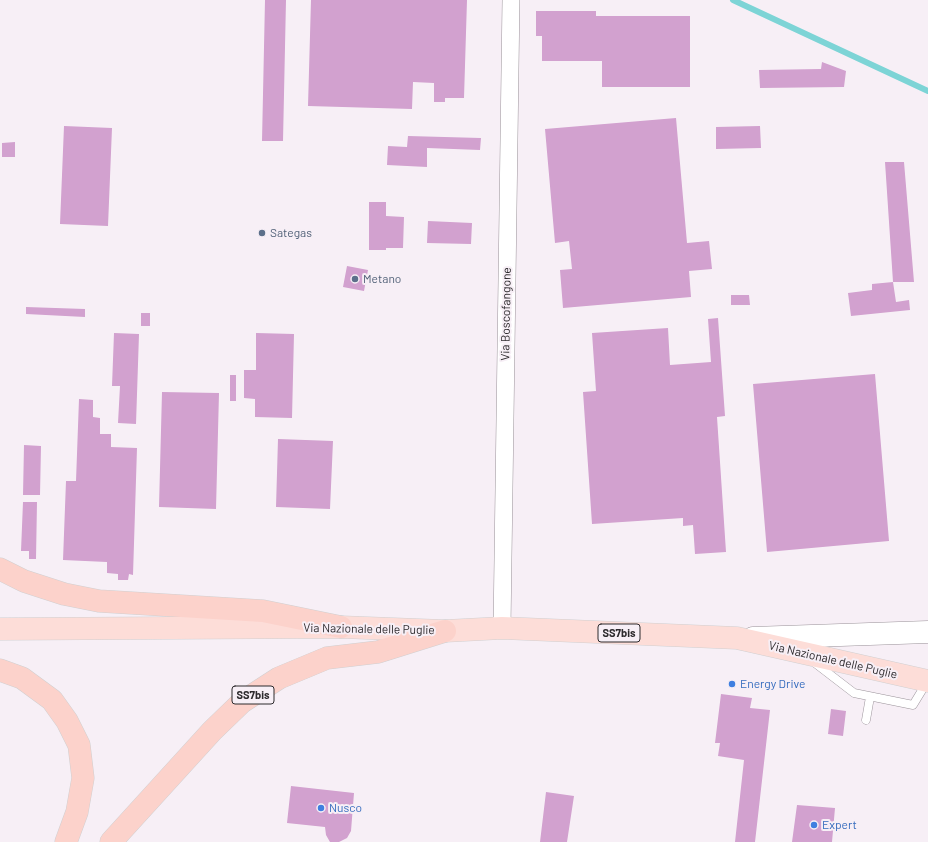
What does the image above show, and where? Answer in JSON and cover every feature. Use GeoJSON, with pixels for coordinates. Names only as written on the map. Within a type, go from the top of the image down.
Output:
{"type":"FeatureCollection","features":[{"type":"Feature","properties":{"kind":"highway","name":"SS7bis"},"geometry":{"type":"LineString","coordinates":[[0,569],[24,581],[64,594],[99,601],[263,611],[341,627]]}},
{"type":"Feature","properties":{"kind":"highway","name":"SS7bis"},"geometry":{"type":"LineString","coordinates":[[111,842],[212,731],[242,702],[279,678],[327,658],[378,652],[445,631]]}},
{"type":"Feature","properties":{"kind":"highway"},"geometry":{"type":"LineString","coordinates":[[0,670],[22,678],[52,700],[67,721],[79,745],[82,778],[77,812],[66,842]]}},
{"type":"Feature","properties":{"kind":"main road","name":"Via Nazionale delle Puglie"},"geometry":{"type":"LineString","coordinates":[[0,629],[341,627],[445,631],[502,628],[737,638],[928,632]]}},
{"type":"Feature","properties":{"kind":"main road","name":"Via Nazionale delle Puglie"},"geometry":{"type":"LineString","coordinates":[[737,638],[928,681]]}},
{"type":"Feature","properties":{"kind":"street","name":"Via Boscofangone"},"geometry":{"type":"LineString","coordinates":[[502,628],[511,0]]}},
{"type":"Feature","properties":{"kind":"lane"},"geometry":{"type":"LineString","coordinates":[[804,654],[854,692],[870,697],[913,705],[928,681]]}},
{"type":"Feature","properties":{"kind":"lane"},"geometry":{"type":"LineString","coordinates":[[866,720],[870,697]]}},
{"type":"Feature","properties":{"kind":"building"},"geometry":{"type":"Polygon","coordinates":[[[265,0],[286,0],[283,141],[262,141],[265,0]]]}},
{"type":"Feature","properties":{"kind":"building"},"geometry":{"type":"Polygon","coordinates":[[[311,0],[467,0],[464,98],[445,98],[445,102],[434,102],[434,83],[413,82],[412,109],[308,106],[311,0]]]}},
{"type":"Feature","properties":{"kind":"building"},"geometry":{"type":"Polygon","coordinates":[[[536,11],[596,11],[596,16],[690,16],[690,87],[602,87],[602,61],[542,61],[542,36],[536,36],[536,11]]]}},
{"type":"Feature","properties":{"kind":"building"},"geometry":{"type":"Polygon","coordinates":[[[822,62],[846,71],[844,87],[760,88],[759,70],[821,69],[822,62]]]}},
{"type":"Feature","properties":{"kind":"building"},"geometry":{"type":"Polygon","coordinates":[[[676,118],[687,243],[709,241],[712,269],[689,271],[691,297],[563,308],[560,270],[572,269],[569,241],[555,243],[545,129],[676,118]]]}},
{"type":"Feature","properties":{"kind":"building"},"geometry":{"type":"Polygon","coordinates":[[[64,126],[112,128],[108,226],[60,224],[64,126]]]}},
{"type":"Feature","properties":{"kind":"building"},"geometry":{"type":"Polygon","coordinates":[[[760,126],[761,148],[716,149],[716,127],[760,126]]]}},
{"type":"Feature","properties":{"kind":"building"},"geometry":{"type":"Polygon","coordinates":[[[408,136],[481,138],[480,150],[427,148],[427,167],[387,165],[388,146],[407,147],[408,136]]]}},
{"type":"Feature","properties":{"kind":"building"},"geometry":{"type":"Polygon","coordinates":[[[15,142],[15,157],[2,157],[2,143],[15,142]]]}},
{"type":"Feature","properties":{"kind":"building"},"geometry":{"type":"Polygon","coordinates":[[[885,162],[904,162],[914,282],[893,282],[885,162]]]}},
{"type":"Feature","properties":{"kind":"building"},"geometry":{"type":"Polygon","coordinates":[[[369,202],[386,202],[386,216],[404,217],[403,248],[369,250],[369,202]]]}},
{"type":"Feature","properties":{"kind":"building"},"geometry":{"type":"Polygon","coordinates":[[[428,221],[472,223],[471,244],[427,243],[428,221]]]}},
{"type":"Feature","properties":{"kind":"building"},"geometry":{"type":"Polygon","coordinates":[[[347,266],[368,270],[364,291],[343,287],[347,266]]]}},
{"type":"Feature","properties":{"kind":"building"},"geometry":{"type":"Polygon","coordinates":[[[893,282],[896,302],[909,300],[910,310],[851,316],[848,293],[872,290],[872,284],[893,282]]]}},
{"type":"Feature","properties":{"kind":"building"},"geometry":{"type":"Polygon","coordinates":[[[731,295],[749,295],[750,305],[731,305],[731,295]]]}},
{"type":"Feature","properties":{"kind":"building"},"geometry":{"type":"Polygon","coordinates":[[[26,307],[85,309],[85,317],[26,314],[26,307]]]}},
{"type":"Feature","properties":{"kind":"building"},"geometry":{"type":"Polygon","coordinates":[[[141,313],[150,313],[150,326],[141,326],[141,313]]]}},
{"type":"Feature","properties":{"kind":"building"},"geometry":{"type":"Polygon","coordinates":[[[718,318],[725,416],[717,417],[726,552],[695,554],[693,525],[683,526],[683,518],[592,524],[583,392],[596,391],[592,333],[668,328],[670,365],[711,362],[708,319],[718,318]]]}},
{"type":"Feature","properties":{"kind":"building"},"geometry":{"type":"Polygon","coordinates":[[[114,333],[139,334],[136,424],[118,423],[120,386],[112,386],[114,333]]]}},
{"type":"Feature","properties":{"kind":"building"},"geometry":{"type":"Polygon","coordinates":[[[256,333],[294,334],[292,418],[255,417],[255,399],[244,398],[244,370],[256,370],[256,333]]]}},
{"type":"Feature","properties":{"kind":"building"},"geometry":{"type":"Polygon","coordinates":[[[875,374],[889,541],[767,552],[753,384],[875,374]]]}},
{"type":"Feature","properties":{"kind":"building"},"geometry":{"type":"Polygon","coordinates":[[[230,375],[236,375],[236,401],[230,401],[230,375]]]}},
{"type":"Feature","properties":{"kind":"building"},"geometry":{"type":"Polygon","coordinates":[[[162,392],[219,393],[216,509],[159,507],[162,392]]]}},
{"type":"Feature","properties":{"kind":"building"},"geometry":{"type":"Polygon","coordinates":[[[79,399],[93,400],[93,417],[100,418],[100,434],[111,434],[111,447],[137,448],[133,575],[129,574],[128,580],[118,580],[118,574],[107,573],[107,562],[63,560],[66,481],[76,481],[79,399]]]}},
{"type":"Feature","properties":{"kind":"building"},"geometry":{"type":"Polygon","coordinates":[[[278,439],[333,441],[330,509],[276,507],[278,439]]]}},
{"type":"Feature","properties":{"kind":"building"},"geometry":{"type":"Polygon","coordinates":[[[24,445],[41,446],[40,495],[23,495],[24,445]]]}},
{"type":"Feature","properties":{"kind":"building"},"geometry":{"type":"Polygon","coordinates":[[[23,502],[37,502],[36,559],[29,559],[29,551],[21,551],[23,502]]]}},
{"type":"Feature","properties":{"kind":"building"},"geometry":{"type":"Polygon","coordinates":[[[721,694],[752,698],[750,708],[770,710],[755,842],[735,842],[744,760],[718,756],[720,743],[715,743],[721,694]]]}},
{"type":"Feature","properties":{"kind":"building"},"geometry":{"type":"Polygon","coordinates":[[[831,709],[846,711],[843,736],[828,734],[831,709]]]}},
{"type":"Feature","properties":{"kind":"building","name":"Nusco"},"geometry":{"type":"Polygon","coordinates":[[[291,786],[354,793],[351,831],[347,838],[339,842],[330,842],[326,835],[325,827],[287,823],[291,786]]]}},
{"type":"Feature","properties":{"kind":"building"},"geometry":{"type":"Polygon","coordinates":[[[546,792],[574,796],[567,842],[540,842],[546,792]]]}},
{"type":"Feature","properties":{"kind":"building","name":"Expert"},"geometry":{"type":"Polygon","coordinates":[[[797,805],[835,808],[832,842],[792,842],[797,805]]]}},
{"type":"Feature","properties":{"kind":"waterway"},"geometry":{"type":"LineString","coordinates":[[733,0],[928,91]]}},
{"type":"Feature","properties":{"kind":"place","name":"Sategas"},"geometry":{"type":"Point","coordinates":[262,233]}},
{"type":"Feature","properties":{"kind":"place","name":"Metano"},"geometry":{"type":"Point","coordinates":[355,279]}},
{"type":"Feature","properties":{"kind":"place","name":"Energy Drive"},"geometry":{"type":"Point","coordinates":[732,684]}},
{"type":"Feature","properties":{"kind":"place","name":"Nusco"},"geometry":{"type":"Point","coordinates":[321,808]}},
{"type":"Feature","properties":{"kind":"place","name":"Expert"},"geometry":{"type":"Point","coordinates":[814,825]}}]}
